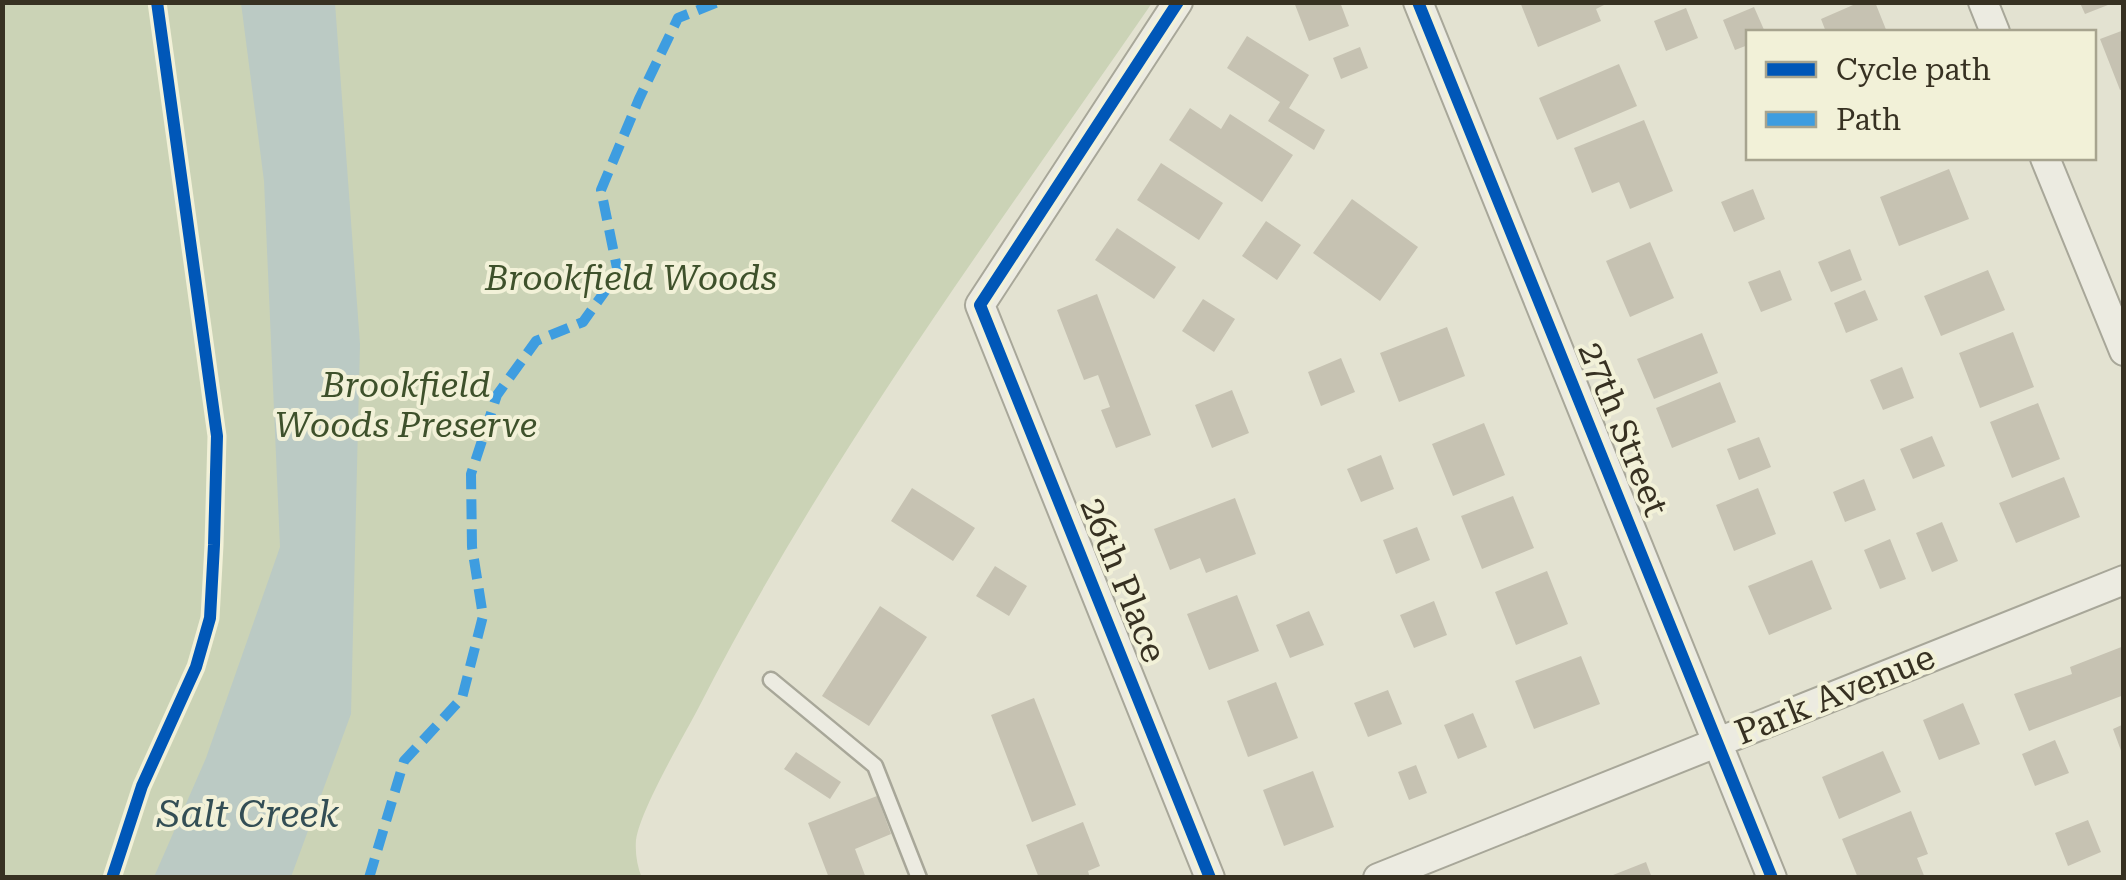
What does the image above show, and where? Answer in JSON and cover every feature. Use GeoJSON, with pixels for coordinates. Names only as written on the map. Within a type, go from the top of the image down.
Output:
{"type":"FeatureCollection","features":[{"type":"Feature","properties":{"kind":"street","name":"26th Place"},"geometry":{"type":"LineString","coordinates":[[1178,2],[980,304],[1210,878]]}},
{"type":"Feature","properties":{"kind":"street","name":"27th Street"},"geometry":{"type":"LineString","coordinates":[[1418,2],[1772,878]]}},
{"type":"Feature","properties":{"kind":"street"},"geometry":{"type":"LineString","coordinates":[[1983,2],[1994,30]]}},
{"type":"Feature","properties":{"kind":"street"},"geometry":{"type":"LineString","coordinates":[[2047,160],[2124,352]]}},
{"type":"Feature","properties":{"kind":"street","name":"Park Avenue"},"geometry":{"type":"LineString","coordinates":[[1378,878],[2124,580]]}},
{"type":"Feature","properties":{"kind":"lane"},"geometry":{"type":"LineString","coordinates":[[771,680],[875,766],[919,878]]}},
{"type":"Feature","properties":{"kind":"green space","name":"Brookfield Woods"},"geometry":{"type":"Polygon","coordinates":[[[2,3],[1152,3],[915,346],[750,611],[646,810],[636,840],[642,878],[3,877],[2,3]]]}},
{"type":"Feature","properties":{"kind":"water","name":"Salt Creek"},"geometry":{"type":"Polygon","coordinates":[[[241,3],[335,3],[360,344],[351,714],[291,877],[154,877],[206,758],[280,547],[264,181],[241,3]]]}},
{"type":"Feature","properties":{"kind":"building"},"geometry":{"type":"Polygon","coordinates":[[[1294,2],[1340,2],[1349,26],[1309,41],[1294,2]]]}},
{"type":"Feature","properties":{"kind":"building"},"geometry":{"type":"Polygon","coordinates":[[[1520,2],[1610,2],[1596,9],[1601,21],[1538,47],[1520,2]]]}},
{"type":"Feature","properties":{"kind":"building"},"geometry":{"type":"Polygon","coordinates":[[[1860,2],[1875,2],[1886,30],[1825,30],[1821,19],[1860,2]]]}},
{"type":"Feature","properties":{"kind":"building"},"geometry":{"type":"Polygon","coordinates":[[[2080,3],[2113,3],[2085,14],[2080,3]]]}},
{"type":"Feature","properties":{"kind":"building"},"geometry":{"type":"Polygon","coordinates":[[[1754,7],[1764,30],[1746,30],[1746,46],[1735,50],[1723,20],[1754,7]]]}},
{"type":"Feature","properties":{"kind":"building"},"geometry":{"type":"Polygon","coordinates":[[[1686,8],[1698,38],[1666,51],[1654,21],[1686,8]]]}},
{"type":"Feature","properties":{"kind":"building"},"geometry":{"type":"Polygon","coordinates":[[[2124,30],[2124,89],[2120,90],[2100,39],[2124,30]]]}},
{"type":"Feature","properties":{"kind":"building"},"geometry":{"type":"Polygon","coordinates":[[[1247,36],[1309,75],[1289,108],[1325,130],[1314,150],[1268,121],[1280,102],[1227,68],[1247,36]]]}},
{"type":"Feature","properties":{"kind":"building"},"geometry":{"type":"Polygon","coordinates":[[[1360,47],[1368,68],[1341,79],[1333,58],[1360,47]]]}},
{"type":"Feature","properties":{"kind":"building"},"geometry":{"type":"Polygon","coordinates":[[[1619,64],[1637,106],[1557,140],[1539,98],[1619,64]]]}},
{"type":"Feature","properties":{"kind":"building"},"geometry":{"type":"Polygon","coordinates":[[[1190,108],[1221,129],[1230,114],[1293,155],[1262,202],[1169,140],[1190,108]]]}},
{"type":"Feature","properties":{"kind":"building"},"geometry":{"type":"Polygon","coordinates":[[[1644,120],[1673,191],[1630,209],[1619,182],[1592,193],[1574,148],[1644,120]]]}},
{"type":"Feature","properties":{"kind":"building"},"geometry":{"type":"Polygon","coordinates":[[[1161,163],[1223,203],[1199,240],[1137,200],[1161,163]]]}},
{"type":"Feature","properties":{"kind":"building"},"geometry":{"type":"Polygon","coordinates":[[[1949,169],[1969,219],[1899,246],[1880,197],[1949,169]]]}},
{"type":"Feature","properties":{"kind":"building"},"geometry":{"type":"Polygon","coordinates":[[[1753,189],[1765,219],[1734,232],[1721,202],[1753,189]]]}},
{"type":"Feature","properties":{"kind":"building"},"geometry":{"type":"Polygon","coordinates":[[[1352,199],[1418,247],[1380,301],[1313,253],[1352,199]]]}},
{"type":"Feature","properties":{"kind":"building"},"geometry":{"type":"Polygon","coordinates":[[[1266,221],[1301,245],[1277,280],[1242,256],[1266,221]]]}},
{"type":"Feature","properties":{"kind":"building"},"geometry":{"type":"Polygon","coordinates":[[[1117,228],[1176,267],[1154,299],[1095,260],[1117,228]]]}},
{"type":"Feature","properties":{"kind":"building"},"geometry":{"type":"Polygon","coordinates":[[[1650,242],[1674,298],[1630,317],[1606,261],[1650,242]]]}},
{"type":"Feature","properties":{"kind":"building"},"geometry":{"type":"Polygon","coordinates":[[[1850,249],[1862,280],[1831,292],[1818,262],[1850,249]]]}},
{"type":"Feature","properties":{"kind":"building"},"geometry":{"type":"Polygon","coordinates":[[[1780,270],[1792,300],[1761,312],[1748,282],[1780,270]]]}},
{"type":"Feature","properties":{"kind":"building"},"geometry":{"type":"Polygon","coordinates":[[[1988,270],[2005,310],[1941,336],[1924,296],[1988,270]]]}},
{"type":"Feature","properties":{"kind":"building"},"geometry":{"type":"Polygon","coordinates":[[[1865,290],[1878,320],[1846,333],[1834,303],[1865,290]]]}},
{"type":"Feature","properties":{"kind":"building"},"geometry":{"type":"Polygon","coordinates":[[[1097,294],[1151,435],[1116,448],[1101,410],[1110,407],[1098,375],[1084,380],[1057,310],[1097,294]]]}},
{"type":"Feature","properties":{"kind":"building"},"geometry":{"type":"Polygon","coordinates":[[[1203,299],[1235,319],[1214,352],[1182,331],[1203,299]]]}},
{"type":"Feature","properties":{"kind":"building"},"geometry":{"type":"Polygon","coordinates":[[[1447,327],[1465,376],[1399,402],[1380,353],[1447,327]]]}},
{"type":"Feature","properties":{"kind":"building"},"geometry":{"type":"Polygon","coordinates":[[[2013,332],[2034,387],[1980,408],[1959,353],[2013,332]]]}},
{"type":"Feature","properties":{"kind":"building"},"geometry":{"type":"Polygon","coordinates":[[[1702,333],[1718,373],[1654,399],[1637,359],[1702,333]]]}},
{"type":"Feature","properties":{"kind":"building"},"geometry":{"type":"Polygon","coordinates":[[[1341,358],[1355,392],[1321,406],[1308,372],[1341,358]]]}},
{"type":"Feature","properties":{"kind":"building"},"geometry":{"type":"Polygon","coordinates":[[[1902,367],[1914,398],[1883,410],[1870,380],[1902,367]]]}},
{"type":"Feature","properties":{"kind":"building"},"geometry":{"type":"Polygon","coordinates":[[[1720,382],[1736,422],[1672,448],[1656,408],[1720,382]]]}},
{"type":"Feature","properties":{"kind":"building"},"geometry":{"type":"Polygon","coordinates":[[[1232,390],[1249,433],[1212,448],[1195,405],[1232,390]]]}},
{"type":"Feature","properties":{"kind":"building"},"geometry":{"type":"Polygon","coordinates":[[[2038,403],[2060,459],[2012,478],[1990,422],[2038,403]]]}},
{"type":"Feature","properties":{"kind":"building"},"geometry":{"type":"Polygon","coordinates":[[[1484,423],[1505,475],[1453,496],[1432,444],[1484,423]]]}},
{"type":"Feature","properties":{"kind":"building"},"geometry":{"type":"Polygon","coordinates":[[[1932,436],[1945,466],[1913,479],[1900,449],[1932,436]]]}},
{"type":"Feature","properties":{"kind":"building"},"geometry":{"type":"Polygon","coordinates":[[[1759,437],[1771,467],[1739,480],[1727,449],[1759,437]]]}},
{"type":"Feature","properties":{"kind":"building"},"geometry":{"type":"Polygon","coordinates":[[[1381,455],[1394,489],[1361,502],[1347,469],[1381,455]]]}},
{"type":"Feature","properties":{"kind":"building"},"geometry":{"type":"Polygon","coordinates":[[[2064,477],[2080,517],[2016,543],[1999,503],[2064,477]]]}},
{"type":"Feature","properties":{"kind":"building"},"geometry":{"type":"Polygon","coordinates":[[[1864,479],[1876,510],[1845,522],[1833,492],[1864,479]]]}},
{"type":"Feature","properties":{"kind":"building"},"geometry":{"type":"Polygon","coordinates":[[[912,488],[975,528],[953,561],[891,521],[912,488]]]}},
{"type":"Feature","properties":{"kind":"building"},"geometry":{"type":"Polygon","coordinates":[[[1758,488],[1776,534],[1734,551],[1716,505],[1758,488]]]}},
{"type":"Feature","properties":{"kind":"building"},"geometry":{"type":"Polygon","coordinates":[[[1513,496],[1534,548],[1482,569],[1461,516],[1513,496]]]}},
{"type":"Feature","properties":{"kind":"building"},"geometry":{"type":"Polygon","coordinates":[[[1235,498],[1256,554],[1206,573],[1200,558],[1170,570],[1154,529],[1235,498]]]}},
{"type":"Feature","properties":{"kind":"building"},"geometry":{"type":"Polygon","coordinates":[[[1942,522],[1958,561],[1932,572],[1916,533],[1942,522]]]}},
{"type":"Feature","properties":{"kind":"building"},"geometry":{"type":"Polygon","coordinates":[[[1417,527],[1430,560],[1396,574],[1383,540],[1417,527]]]}},
{"type":"Feature","properties":{"kind":"building"},"geometry":{"type":"Polygon","coordinates":[[[1890,539],[1906,579],[1880,589],[1864,550],[1890,539]]]}},
{"type":"Feature","properties":{"kind":"building"},"geometry":{"type":"Polygon","coordinates":[[[1812,560],[1832,609],[1769,635],[1748,586],[1812,560]]]}},
{"type":"Feature","properties":{"kind":"building"},"geometry":{"type":"Polygon","coordinates":[[[995,566],[1027,586],[1009,616],[976,596],[995,566]]]}},
{"type":"Feature","properties":{"kind":"building"},"geometry":{"type":"Polygon","coordinates":[[[1547,571],[1568,624],[1516,645],[1495,592],[1547,571]]]}},
{"type":"Feature","properties":{"kind":"building"},"geometry":{"type":"Polygon","coordinates":[[[1237,595],[1259,651],[1209,670],[1187,614],[1237,595]]]}},
{"type":"Feature","properties":{"kind":"building"},"geometry":{"type":"Polygon","coordinates":[[[1434,601],[1447,635],[1414,648],[1400,615],[1434,601]]]}},
{"type":"Feature","properties":{"kind":"building"},"geometry":{"type":"Polygon","coordinates":[[[880,606],[927,637],[869,726],[822,696],[880,606]]]}},
{"type":"Feature","properties":{"kind":"building"},"geometry":{"type":"Polygon","coordinates":[[[1309,611],[1324,645],[1290,658],[1276,625],[1309,611]]]}},
{"type":"Feature","properties":{"kind":"building"},"geometry":{"type":"Polygon","coordinates":[[[2124,646],[2124,695],[2029,731],[2014,694],[2072,674],[2070,667],[2124,646]]]}},
{"type":"Feature","properties":{"kind":"building"},"geometry":{"type":"Polygon","coordinates":[[[1581,656],[1600,704],[1534,729],[1515,681],[1581,656]]]}},
{"type":"Feature","properties":{"kind":"building"},"geometry":{"type":"Polygon","coordinates":[[[1276,682],[1298,738],[1248,757],[1227,701],[1276,682]]]}},
{"type":"Feature","properties":{"kind":"building"},"geometry":{"type":"Polygon","coordinates":[[[1388,690],[1402,724],[1368,737],[1354,703],[1388,690]]]}},
{"type":"Feature","properties":{"kind":"building"},"geometry":{"type":"Polygon","coordinates":[[[1034,698],[1076,805],[1032,822],[991,715],[1034,698]]]}},
{"type":"Feature","properties":{"kind":"building"},"geometry":{"type":"Polygon","coordinates":[[[1963,703],[1980,744],[1939,760],[1923,720],[1963,703]]]}},
{"type":"Feature","properties":{"kind":"building"},"geometry":{"type":"Polygon","coordinates":[[[1473,713],[1487,747],[1458,759],[1444,725],[1473,713]]]}},
{"type":"Feature","properties":{"kind":"building"},"geometry":{"type":"Polygon","coordinates":[[[2124,724],[2124,756],[2123,756],[2113,729],[2124,724]]]}},
{"type":"Feature","properties":{"kind":"building"},"geometry":{"type":"Polygon","coordinates":[[[2055,740],[2069,773],[2035,786],[2022,754],[2055,740]]]}},
{"type":"Feature","properties":{"kind":"building"},"geometry":{"type":"Polygon","coordinates":[[[1883,751],[1901,792],[1839,819],[1822,777],[1883,751]]]}},
{"type":"Feature","properties":{"kind":"building"},"geometry":{"type":"Polygon","coordinates":[[[796,752],[841,782],[830,799],[784,769],[796,752]]]}},
{"type":"Feature","properties":{"kind":"building"},"geometry":{"type":"Polygon","coordinates":[[[1416,765],[1427,793],[1409,800],[1398,772],[1416,765]]]}},
{"type":"Feature","properties":{"kind":"building"},"geometry":{"type":"Polygon","coordinates":[[[1313,771],[1334,827],[1284,846],[1263,790],[1313,771]]]}},
{"type":"Feature","properties":{"kind":"building"},"geometry":{"type":"Polygon","coordinates":[[[877,796],[891,834],[855,849],[866,878],[829,878],[808,823],[877,796]]]}},
{"type":"Feature","properties":{"kind":"building"},"geometry":{"type":"Polygon","coordinates":[[[1911,811],[1928,854],[1917,858],[1925,878],[1858,878],[1842,839],[1911,811]]]}},
{"type":"Feature","properties":{"kind":"building"},"geometry":{"type":"Polygon","coordinates":[[[2088,820],[2101,852],[2068,866],[2055,833],[2088,820]]]}},
{"type":"Feature","properties":{"kind":"building"},"geometry":{"type":"Polygon","coordinates":[[[1083,822],[1100,866],[1088,871],[1090,878],[1039,878],[1026,845],[1083,822]]]}},
{"type":"Feature","properties":{"kind":"building"},"geometry":{"type":"Polygon","coordinates":[[[1646,862],[1652,878],[1608,878],[1608,877],[1646,862]]]}},
{"type":"Feature","properties":{"kind":"marked path"},"geometry":{"type":"LineString","coordinates":[[369,878],[404,761],[462,698],[483,616],[472,547],[471,474],[497,395],[536,341],[583,322],[618,273],[601,190],[678,18],[718,2]]}},
{"type":"Feature","properties":{"kind":"cycle path"},"geometry":{"type":"LineString","coordinates":[[112,878],[142,786],[196,667],[210,618],[214,545],[217,436],[157,2]]}},
{"type":"Feature","properties":{"kind":"cycle path"},"geometry":{"type":"LineString","coordinates":[[1178,2],[980,305],[1210,878]]}},
{"type":"Feature","properties":{"kind":"cycle path"},"geometry":{"type":"LineString","coordinates":[[1418,2],[1772,878]]}},
{"type":"Feature","properties":{"kind":"park label","name":"Brookfield Woods Preserve"},"geometry":{"type":"Point","coordinates":[406,405]}}]}
